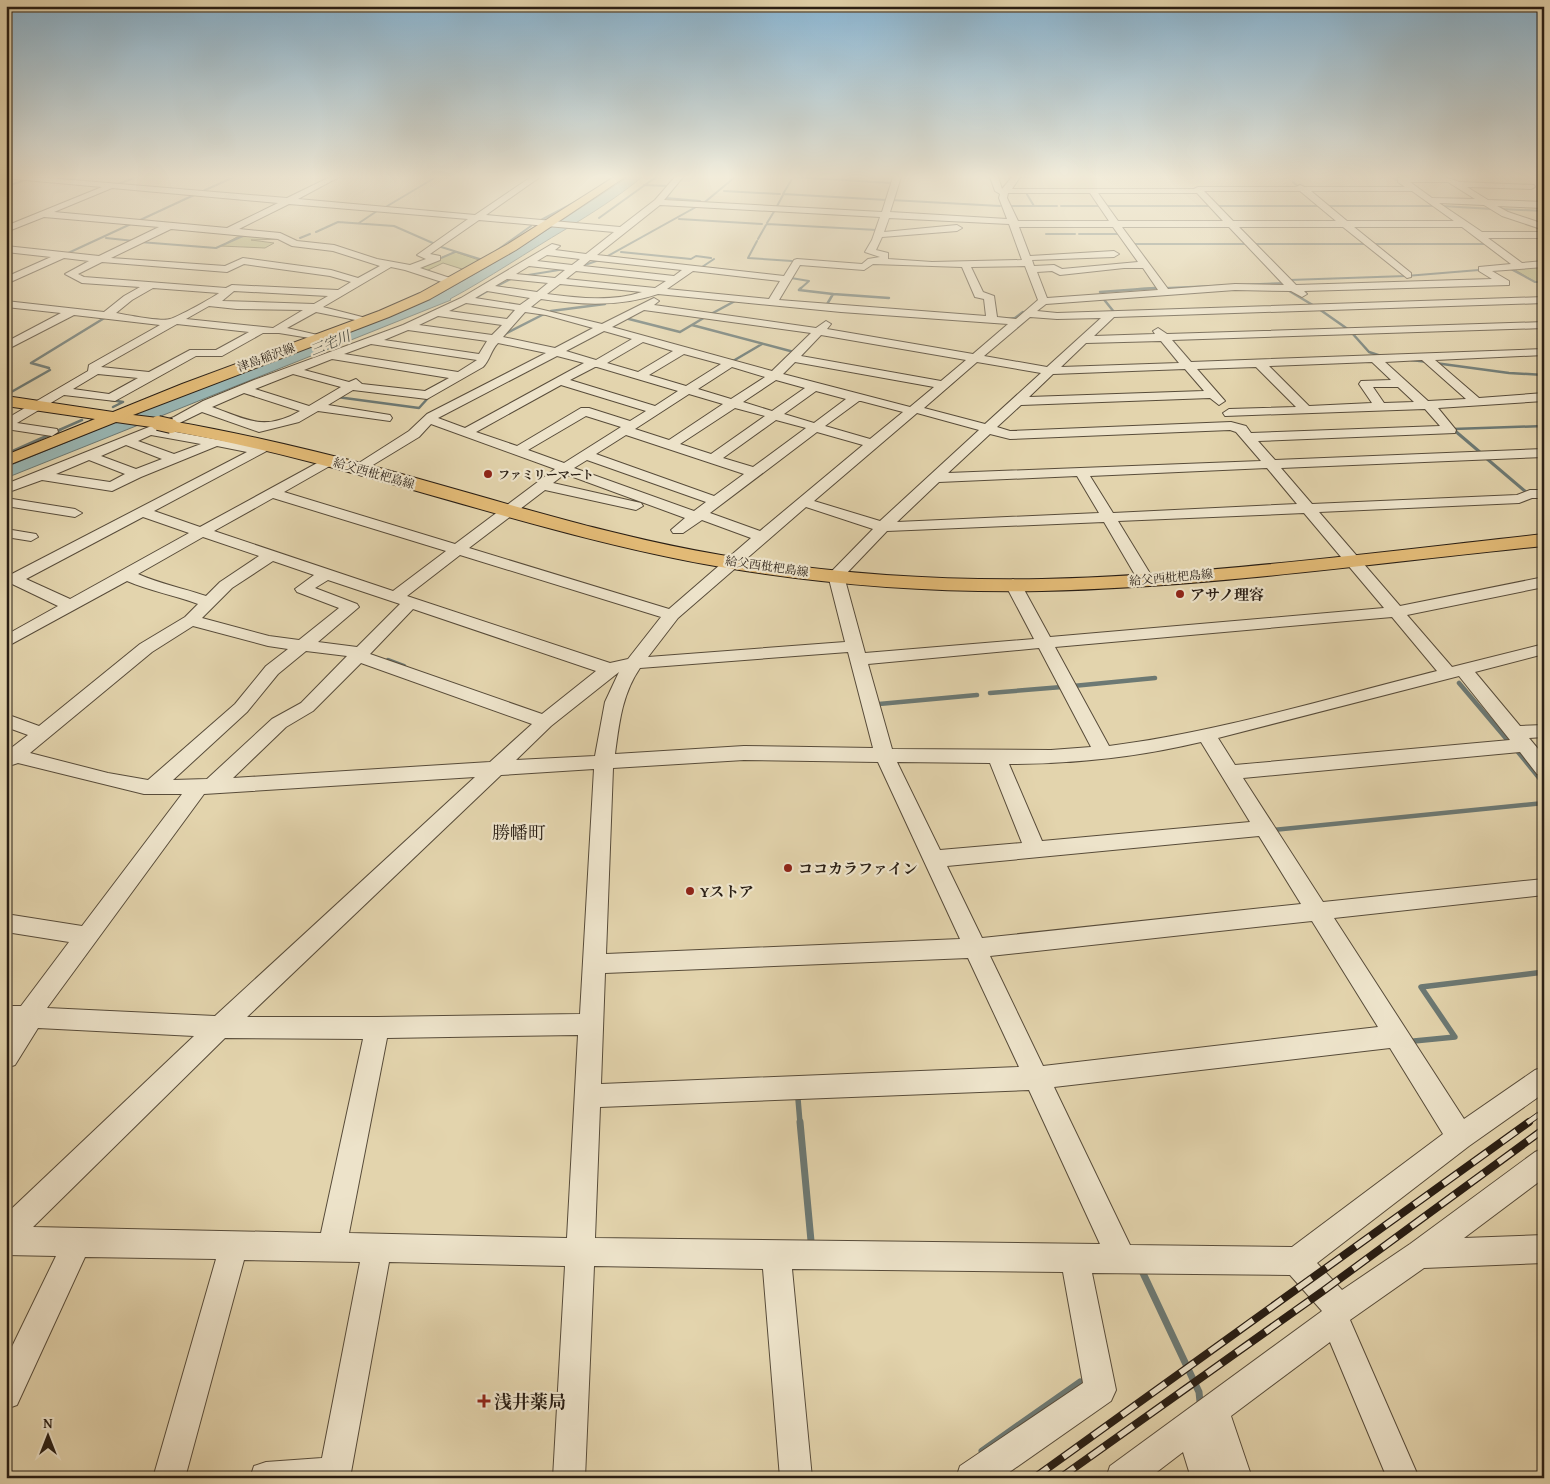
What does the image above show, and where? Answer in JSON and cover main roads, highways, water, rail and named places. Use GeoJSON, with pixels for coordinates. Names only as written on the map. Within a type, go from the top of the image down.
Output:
{"type":"FeatureCollection","features":[{"type":"Feature","properties":{"kind":"main road","name":"津島稲沢線"},"geometry":{"type":"LineString","coordinates":[[6,461],[407,304],[452,282],[512,246]]}},
{"type":"Feature","properties":{"kind":"main road","name":"給父西枇杷島線"},"geometry":{"type":"LineString","coordinates":[[6,402],[118,416],[158,426],[263,442],[612,539],[674,553],[836,575],[1013,584],[1088,584],[1146,580],[1544,540]]}},
{"type":"Feature","properties":{"kind":"water","name":"三宅川"},"geometry":{"type":"Polygon","coordinates":[[[522,246],[538,246],[451,300],[6,478],[6,467],[223,378],[401,312],[438,295],[522,246]]]}},
{"type":"Feature","properties":{"kind":"waterway"},"geometry":{"type":"LineString","coordinates":[[66,254],[83,246]]}},
{"type":"Feature","properties":{"kind":"waterway"},"geometry":{"type":"LineString","coordinates":[[194,246],[216,248],[220,246]]}},
{"type":"Feature","properties":{"kind":"waterway"},"geometry":{"type":"LineString","coordinates":[[439,246],[483,260]]}},
{"type":"Feature","properties":{"kind":"waterway"},"geometry":{"type":"LineString","coordinates":[[496,251],[503,246]]}},
{"type":"Feature","properties":{"kind":"waterway"},"geometry":{"type":"LineString","coordinates":[[606,257],[625,246]]}},
{"type":"Feature","properties":{"kind":"waterway"},"geometry":{"type":"LineString","coordinates":[[754,246],[748,258],[792,261]]}},
{"type":"Feature","properties":{"kind":"waterway"},"geometry":{"type":"LineString","coordinates":[[441,258],[455,252]]}},
{"type":"Feature","properties":{"kind":"waterway"},"geometry":{"type":"LineString","coordinates":[[621,252],[691,259],[696,256],[711,258]]}},
{"type":"Feature","properties":{"kind":"waterway"},"geometry":{"type":"LineString","coordinates":[[582,266],[602,259]]}},
{"type":"Feature","properties":{"kind":"waterway"},"geometry":{"type":"LineString","coordinates":[[705,268],[702,267],[714,259]]}},
{"type":"Feature","properties":{"kind":"waterway"},"geometry":{"type":"LineString","coordinates":[[1509,268],[1535,282],[1544,282]]}},
{"type":"Feature","properties":{"kind":"waterway"},"geometry":{"type":"LineString","coordinates":[[522,276],[565,269]]}},
{"type":"Feature","properties":{"kind":"waterway"},"geometry":{"type":"LineString","coordinates":[[1289,280],[1406,276],[1479,270]]}},
{"type":"Feature","properties":{"kind":"waterway"},"geometry":{"type":"LineString","coordinates":[[493,288],[513,278]]}},
{"type":"Feature","properties":{"kind":"waterway"},"geometry":{"type":"LineString","coordinates":[[791,278],[809,281],[800,289]]}},
{"type":"Feature","properties":{"kind":"waterway"},"geometry":{"type":"LineString","coordinates":[[1163,285],[1164,288],[1284,283]]}},
{"type":"Feature","properties":{"kind":"waterway"},"geometry":{"type":"LineString","coordinates":[[1100,292],[1149,288]]}},
{"type":"Feature","properties":{"kind":"waterway"},"geometry":{"type":"LineString","coordinates":[[1137,289],[1149,288]]}},
{"type":"Feature","properties":{"kind":"waterway"},"geometry":{"type":"LineString","coordinates":[[1149,288],[1155,288]]}},
{"type":"Feature","properties":{"kind":"waterway"},"geometry":{"type":"LineString","coordinates":[[1149,288],[1158,288]]}},
{"type":"Feature","properties":{"kind":"waterway"},"geometry":{"type":"LineString","coordinates":[[800,289],[833,294]]}},
{"type":"Feature","properties":{"kind":"waterway"},"geometry":{"type":"LineString","coordinates":[[1286,289],[1316,307]]}},
{"type":"Feature","properties":{"kind":"waterway"},"geometry":{"type":"LineString","coordinates":[[472,300],[489,290]]}},
{"type":"Feature","properties":{"kind":"waterway"},"geometry":{"type":"LineString","coordinates":[[826,306],[833,294]]}},
{"type":"Feature","properties":{"kind":"waterway"},"geometry":{"type":"LineString","coordinates":[[833,294],[889,298]]}},
{"type":"Feature","properties":{"kind":"waterway"},"geometry":{"type":"LineString","coordinates":[[1102,297],[1114,312]]}},
{"type":"Feature","properties":{"kind":"waterway"},"geometry":{"type":"LineString","coordinates":[[711,314],[735,301]]}},
{"type":"Feature","properties":{"kind":"waterway"},"geometry":{"type":"LineString","coordinates":[[551,311],[605,304]]}},
{"type":"Feature","properties":{"kind":"waterway"},"geometry":{"type":"LineString","coordinates":[[1319,309],[1349,330]]}},
{"type":"Feature","properties":{"kind":"waterway"},"geometry":{"type":"LineString","coordinates":[[1008,319],[1015,318],[1023,312]]}},
{"type":"Feature","properties":{"kind":"waterway"},"geometry":{"type":"LineString","coordinates":[[505,334],[546,313]]}},
{"type":"Feature","properties":{"kind":"waterway"},"geometry":{"type":"LineString","coordinates":[[625,318],[680,332],[707,316]]}},
{"type":"Feature","properties":{"kind":"waterway"},"geometry":{"type":"LineString","coordinates":[[49,368],[31,363],[106,317]]}},
{"type":"Feature","properties":{"kind":"waterway"},"geometry":{"type":"LineString","coordinates":[[692,325],[794,352]]}},
{"type":"Feature","properties":{"kind":"waterway"},"geometry":{"type":"LineString","coordinates":[[1352,333],[1369,352],[1381,356]]}},
{"type":"Feature","properties":{"kind":"waterway"},"geometry":{"type":"LineString","coordinates":[[733,361],[762,344]]}},
{"type":"Feature","properties":{"kind":"waterway"},"geometry":{"type":"LineString","coordinates":[[1411,360],[1428,362]]}},
{"type":"Feature","properties":{"kind":"waterway"},"geometry":{"type":"LineString","coordinates":[[1435,363],[1509,373],[1544,375]]}},
{"type":"Feature","properties":{"kind":"waterway"},"geometry":{"type":"LineString","coordinates":[[6,395],[50,370]]}},
{"type":"Feature","properties":{"kind":"waterway"},"geometry":{"type":"LineString","coordinates":[[337,397],[419,408],[428,398]]}},
{"type":"Feature","properties":{"kind":"waterway"},"geometry":{"type":"LineString","coordinates":[[111,400],[123,402],[113,407]]}},
{"type":"Feature","properties":{"kind":"waterway"},"geometry":{"type":"LineString","coordinates":[[57,431],[82,420]]}},
{"type":"Feature","properties":{"kind":"waterway"},"geometry":{"type":"LineString","coordinates":[[1456,431],[1453,429],[1544,426]]}},
{"type":"Feature","properties":{"kind":"waterway"},"geometry":{"type":"LineString","coordinates":[[6,454],[60,430]]}},
{"type":"Feature","properties":{"kind":"waterway"},"geometry":{"type":"LineString","coordinates":[[1454,430],[1481,453]]}},
{"type":"Feature","properties":{"kind":"waterway"},"geometry":{"type":"LineString","coordinates":[[1486,458],[1526,492],[1529,492]]}},
{"type":"Feature","properties":{"kind":"waterway"},"geometry":{"type":"LineString","coordinates":[[388,660],[404,666]]}},
{"type":"Feature","properties":{"kind":"waterway"},"geometry":{"type":"LineString","coordinates":[[1073,686],[1155,678]]}},
{"type":"Feature","properties":{"kind":"waterway"},"geometry":{"type":"LineString","coordinates":[[1459,683],[1509,742]]}},
{"type":"Feature","properties":{"kind":"waterway"},"geometry":{"type":"LineString","coordinates":[[990,693],[1062,687]]}},
{"type":"Feature","properties":{"kind":"waterway"},"geometry":{"type":"LineString","coordinates":[[879,704],[977,695]]}},
{"type":"Feature","properties":{"kind":"waterway"},"geometry":{"type":"LineString","coordinates":[[1518,752],[1544,784]]}},
{"type":"Feature","properties":{"kind":"waterway"},"geometry":{"type":"LineString","coordinates":[[1273,830],[1544,803]]}},
{"type":"Feature","properties":{"kind":"waterway"},"geometry":{"type":"LineString","coordinates":[[1414,1041],[1455,1037],[1421,987],[1544,972]]}},
{"type":"Feature","properties":{"kind":"waterway"},"geometry":{"type":"LineString","coordinates":[[798,1099],[800,1123]]}},
{"type":"Feature","properties":{"kind":"waterway"},"geometry":{"type":"LineString","coordinates":[[800,1122],[811,1241]]}},
{"type":"Feature","properties":{"kind":"waterway"},"geometry":{"type":"LineString","coordinates":[[1142,1271],[1199,1392],[1200,1402]]}},
{"type":"Feature","properties":{"kind":"waterway"},"geometry":{"type":"LineString","coordinates":[[982,1451],[1080,1382]]}},
{"type":"Feature","properties":{"kind":"railway"},"geometry":{"type":"LineString","coordinates":[[1527,1123],[1544,1111]]}},
{"type":"Feature","properties":{"kind":"railway"},"geometry":{"type":"LineString","coordinates":[[1034,1478],[1529,1122]]}},
{"type":"Feature","properties":{"kind":"railway"},"geometry":{"type":"LineString","coordinates":[[1060,1478],[1323,1291],[1544,1129]]}},
{"type":"Feature","properties":{"kind":"place","name":"ファミリーマート"},"geometry":{"type":"Point","coordinates":[488,474]}},
{"type":"Feature","properties":{"kind":"place","name":"アサノ理容"},"geometry":{"type":"Point","coordinates":[1180,594]}},
{"type":"Feature","properties":{"kind":"place","name":"ココカラファイン"},"geometry":{"type":"Point","coordinates":[788,868]}},
{"type":"Feature","properties":{"kind":"place","name":"Yストア"},"geometry":{"type":"Point","coordinates":[690,891]}},
{"type":"Feature","properties":{"kind":"place","name":"浅井薬局"},"geometry":{"type":"Point","coordinates":[484,1401]}},
{"type":"Feature","properties":{"kind":"district","name":"勝幡町"},"geometry":{"type":"Point","coordinates":[519,832]}}]}
